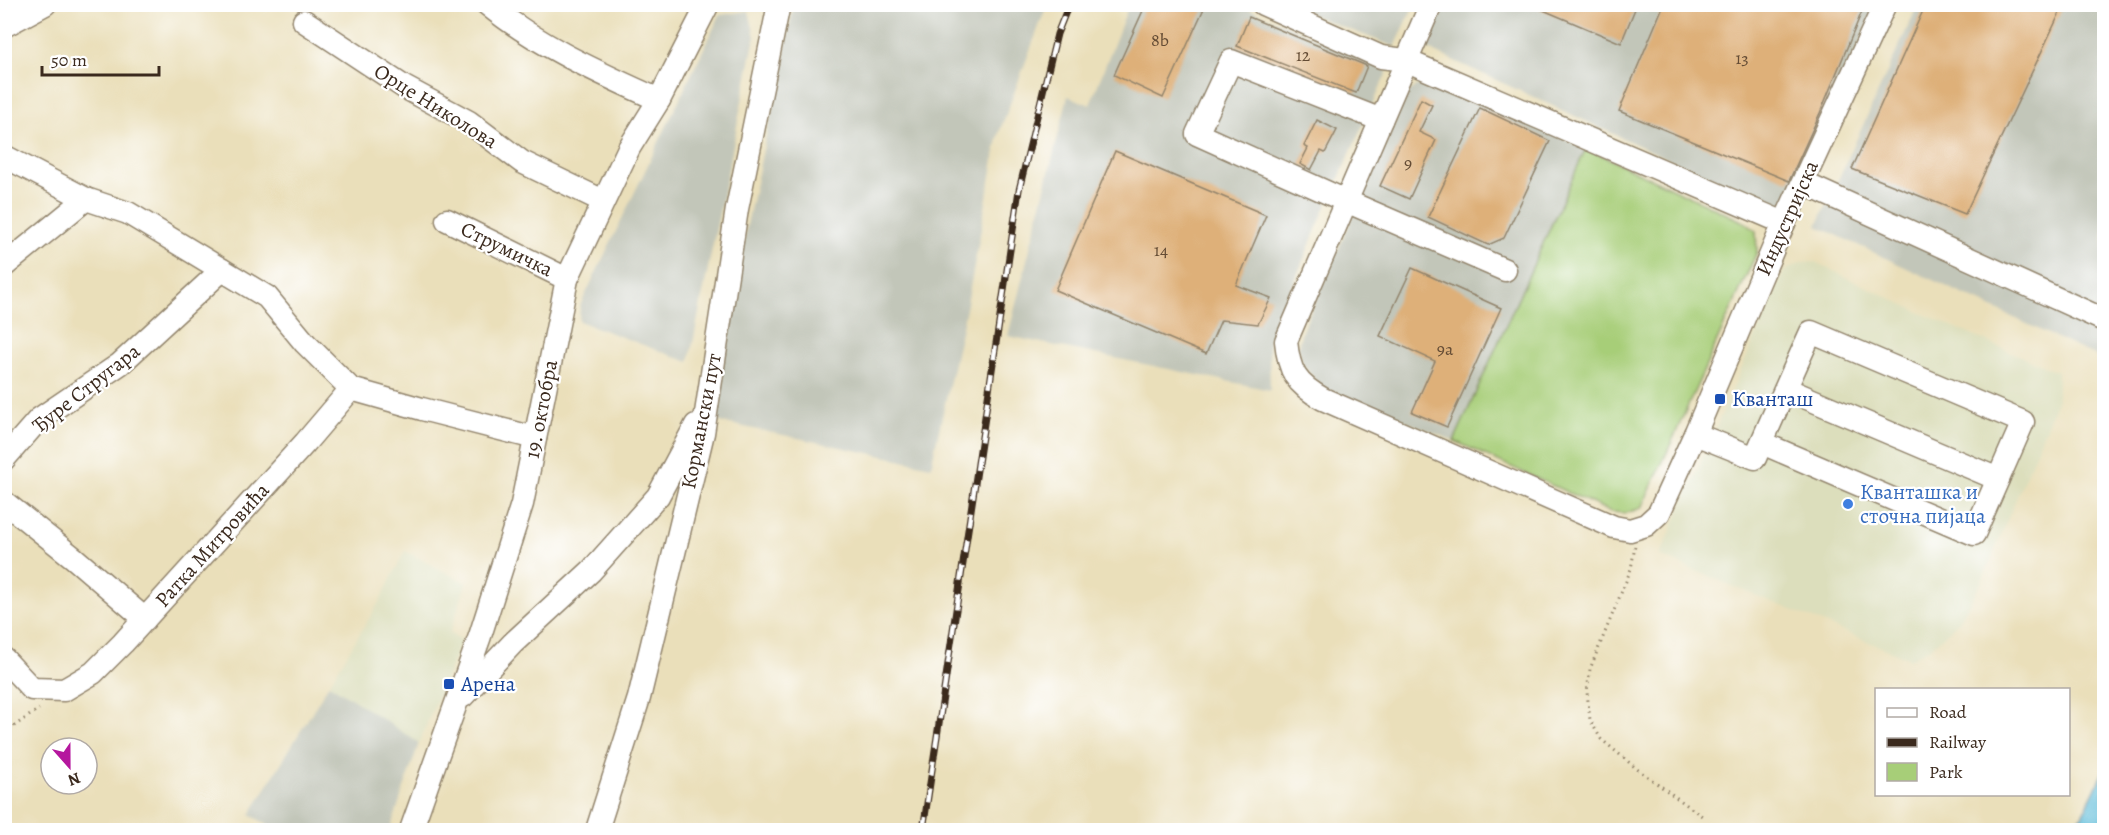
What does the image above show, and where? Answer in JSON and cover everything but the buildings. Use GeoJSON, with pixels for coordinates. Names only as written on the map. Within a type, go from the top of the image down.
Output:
{"type":"FeatureCollection","features":[{"type":"Feature","properties":{"kind":"street"},"geometry":{"type":"LineString","coordinates":[[4,26],[45,4]]}},
{"type":"Feature","properties":{"kind":"street"},"geometry":{"type":"LineString","coordinates":[[487,4],[507,21],[587,67],[659,100]]}},
{"type":"Feature","properties":{"kind":"street","name":"19. октобра"},"geometry":{"type":"LineString","coordinates":[[411,831],[522,504],[567,279],[629,148],[659,100],[708,4]]}},
{"type":"Feature","properties":{"kind":"street","name":"Кормански пут"},"geometry":{"type":"LineString","coordinates":[[597,831],[639,698],[703,432],[737,209],[779,4]]}},
{"type":"Feature","properties":{"kind":"street"},"geometry":{"type":"LineString","coordinates":[[1263,4],[1381,57],[1405,60],[1784,224]]}},
{"type":"Feature","properties":{"kind":"street"},"geometry":{"type":"LineString","coordinates":[[1431,4],[1286,341],[1290,369],[1308,391],[1323,399],[1614,527],[1630,530]]}},
{"type":"Feature","properties":{"kind":"street","name":"Индустријска"},"geometry":{"type":"LineString","coordinates":[[1630,530],[1646,525],[1659,513],[1784,224],[1885,4]]}},
{"type":"Feature","properties":{"kind":"street","name":"Орце Николова"},"geometry":{"type":"LineString","coordinates":[[304,21],[404,87],[469,122],[522,162],[603,201]]}},
{"type":"Feature","properties":{"kind":"street"},"geometry":{"type":"LineString","coordinates":[[1382,120],[1231,61],[1197,134],[1505,270]]}},
{"type":"Feature","properties":{"kind":"street"},"geometry":{"type":"LineString","coordinates":[[4,156],[86,199],[128,213],[267,297],[305,343],[351,389],[535,438]]}},
{"type":"Feature","properties":{"kind":"street"},"geometry":{"type":"LineString","coordinates":[[1803,183],[2104,320]]}},
{"type":"Feature","properties":{"kind":"street"},"geometry":{"type":"LineString","coordinates":[[4,266],[86,199]]}},
{"type":"Feature","properties":{"kind":"street","name":"Струмичка"},"geometry":{"type":"LineString","coordinates":[[447,220],[567,279]]}},
{"type":"Feature","properties":{"kind":"street","name":"Ђуре Стругара"},"geometry":{"type":"LineString","coordinates":[[4,459],[39,419],[120,364],[222,270]]}},
{"type":"Feature","properties":{"kind":"street"},"geometry":{"type":"LineString","coordinates":[[1695,434],[1755,458],[1810,333],[2022,422],[1974,534],[1762,443]]}},
{"type":"Feature","properties":{"kind":"street","name":"Ратка Митровића"},"geometry":{"type":"LineString","coordinates":[[64,690],[93,673],[145,619],[351,389]]}},
{"type":"Feature","properties":{"kind":"street"},"geometry":{"type":"LineString","coordinates":[[1786,389],[1998,479]]}},
{"type":"Feature","properties":{"kind":"street"},"geometry":{"type":"LineString","coordinates":[[456,703],[513,642],[591,571],[658,496],[707,405]]}},
{"type":"Feature","properties":{"kind":"street"},"geometry":{"type":"LineString","coordinates":[[4,502],[145,619]]}},
{"type":"Feature","properties":{"kind":"street"},"geometry":{"type":"LineString","coordinates":[[4,659],[32,689],[64,690]]}},
{"type":"Feature","properties":{"kind":"path"},"geometry":{"type":"LineString","coordinates":[[1630,530],[1635,545],[1634,561],[1590,669],[1587,692],[1590,720],[1601,739],[1637,769],[1702,816]]}},
{"type":"Feature","properties":{"kind":"path"},"geometry":{"type":"LineString","coordinates":[[4,733],[64,690]]}},
{"type":"Feature","properties":{"kind":"shaded area"},"geometry":{"type":"Polygon","coordinates":[[[794,5],[1047,5],[999,133],[966,309],[931,466],[711,420],[747,225],[794,5]]]}},
{"type":"Feature","properties":{"kind":"shaded area"},"geometry":{"type":"Polygon","coordinates":[[[1129,5],[1240,5],[1388,70],[1323,213],[1269,342],[1270,390],[1008,336],[1068,96],[1090,105],[1129,5]]]}},
{"type":"Feature","properties":{"kind":"shaded area"},"geometry":{"type":"Polygon","coordinates":[[[1286,5],[1414,5],[1395,47],[1286,5]]]}},
{"type":"Feature","properties":{"kind":"shaded area"},"geometry":{"type":"Polygon","coordinates":[[[1443,5],[1877,5],[1784,212],[1424,47],[1443,5]]]}},
{"type":"Feature","properties":{"kind":"shaded area"},"geometry":{"type":"Polygon","coordinates":[[[1918,5],[2104,5],[2104,360],[1817,226],[1918,5]]]}},
{"type":"Feature","properties":{"kind":"shaded area"},"geometry":{"type":"Polygon","coordinates":[[[749,11],[755,37],[689,362],[579,321],[580,306],[720,15],[749,11]]]}},
{"type":"Feature","properties":{"kind":"shaded area"},"geometry":{"type":"Polygon","coordinates":[[[1424,82],[1434,82],[1586,148],[1454,441],[1320,387],[1303,364],[1298,347],[1302,331],[1407,94],[1424,82]]]}},
{"type":"Feature","properties":{"kind":"shaded area","name":"Кванташка и сточна пијаца"},"geometry":{"type":"Polygon","coordinates":[[[1815,262],[1923,314],[2057,372],[2057,401],[1981,583],[1959,621],[1935,644],[1910,659],[1660,556],[1784,271],[1801,263],[1815,262]]]}},
{"type":"Feature","properties":{"kind":"shaded area"},"geometry":{"type":"Polygon","coordinates":[[[405,551],[466,583],[450,633],[462,640],[419,743],[329,684],[381,599],[405,551]]]}},
{"type":"Feature","properties":{"kind":"shaded area"},"geometry":{"type":"Polygon","coordinates":[[[329,684],[419,743],[390,830],[278,830],[250,815],[329,684]]]}},
{"type":"Feature","properties":{"kind":"green space"},"geometry":{"type":"Polygon","coordinates":[[[1586,148],[1746,223],[1756,231],[1757,252],[1642,508],[1626,513],[1611,512],[1454,441],[1586,148]]]}},
{"type":"Feature","properties":{"kind":"water"},"geometry":{"type":"Polygon","coordinates":[[[2104,770],[2104,825],[2101,830],[2062,830],[2082,816],[2104,770]]]}},
{"type":"Feature","properties":{"kind":"railway"},"geometry":{"type":"LineString","coordinates":[[923,830],[1019,190],[1057,34],[1069,4]]}},
{"type":"Feature","properties":{"kind":"place","name":"Кванташ"},"geometry":{"type":"Point","coordinates":[1720,399]}},
{"type":"Feature","properties":{"kind":"place","name":"Кванташка и сточна пијаца"},"geometry":{"type":"Point","coordinates":[1848,504]}},
{"type":"Feature","properties":{"kind":"place","name":"Арена"},"geometry":{"type":"Point","coordinates":[449,684]}}]}
